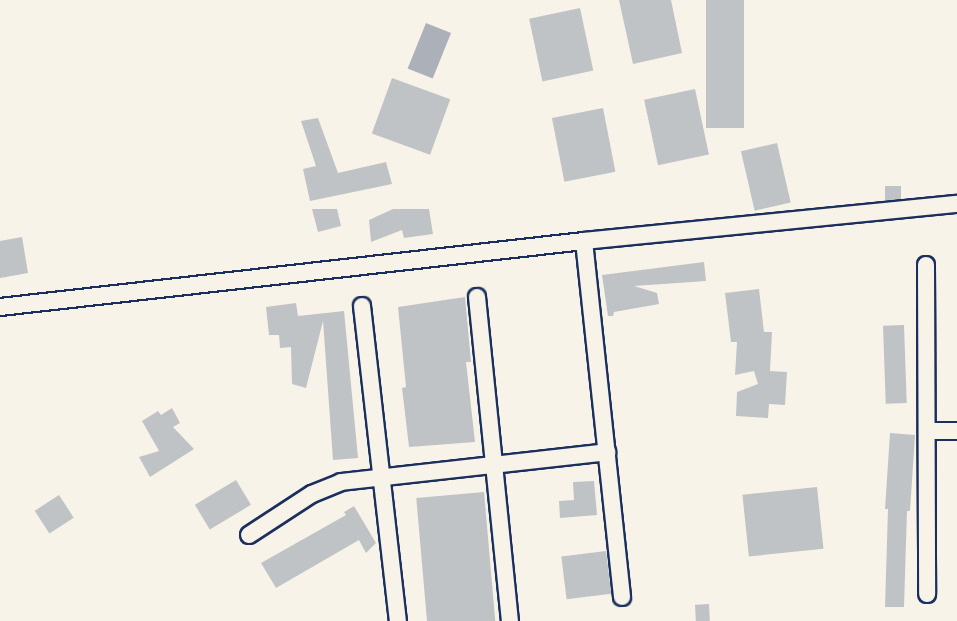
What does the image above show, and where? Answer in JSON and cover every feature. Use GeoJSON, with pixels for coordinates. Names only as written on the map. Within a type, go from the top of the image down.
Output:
{"type":"FeatureCollection","features":[{"type":"Feature","properties":{"kind":"street"},"geometry":{"type":"LineString","coordinates":[[0,307],[584,241],[957,204]]}},
{"type":"Feature","properties":{"kind":"street"},"geometry":{"type":"LineString","coordinates":[[584,241],[622,597]]}},
{"type":"Feature","properties":{"kind":"street"},"geometry":{"type":"LineString","coordinates":[[926,265],[927,594]]}},
{"type":"Feature","properties":{"kind":"street"},"geometry":{"type":"LineString","coordinates":[[477,297],[510,621]]}},
{"type":"Feature","properties":{"kind":"street"},"geometry":{"type":"LineString","coordinates":[[362,306],[398,621]]}},
{"type":"Feature","properties":{"kind":"street"},"geometry":{"type":"LineString","coordinates":[[927,431],[957,431]]}},
{"type":"Feature","properties":{"kind":"street"},"geometry":{"type":"LineString","coordinates":[[249,535],[330,485],[607,452]]}},
{"type":"Feature","properties":{"kind":"shaded area"},"geometry":{"type":"Polygon","coordinates":[[[426,23],[451,33],[433,79],[408,68],[426,23]]]}},
{"type":"Feature","properties":{"kind":"building"},"geometry":{"type":"Polygon","coordinates":[[[619,0],[671,0],[682,53],[633,64],[619,0]]]}},
{"type":"Feature","properties":{"kind":"building"},"geometry":{"type":"Polygon","coordinates":[[[706,0],[744,0],[744,128],[706,128],[706,0]]]}},
{"type":"Feature","properties":{"kind":"building"},"geometry":{"type":"Polygon","coordinates":[[[580,8],[593,71],[542,81],[529,19],[580,8]]]}},
{"type":"Feature","properties":{"kind":"building"},"geometry":{"type":"Polygon","coordinates":[[[392,78],[450,99],[430,155],[372,133],[392,78]]]}},
{"type":"Feature","properties":{"kind":"building"},"geometry":{"type":"Polygon","coordinates":[[[695,89],[709,155],[658,165],[644,100],[695,89]]]}},
{"type":"Feature","properties":{"kind":"building"},"geometry":{"type":"Polygon","coordinates":[[[603,108],[615,172],[564,182],[552,118],[603,108]]]}},
{"type":"Feature","properties":{"kind":"building"},"geometry":{"type":"Polygon","coordinates":[[[318,118],[338,173],[386,162],[392,184],[310,201],[303,169],[316,166],[301,121],[318,118]]]}},
{"type":"Feature","properties":{"kind":"building"},"geometry":{"type":"Polygon","coordinates":[[[777,143],[791,202],[755,211],[741,151],[777,143]]]}},
{"type":"Feature","properties":{"kind":"building"},"geometry":{"type":"Polygon","coordinates":[[[885,186],[901,186],[901,200],[885,200],[885,186]]]}},
{"type":"Feature","properties":{"kind":"building"},"geometry":{"type":"Polygon","coordinates":[[[312,209],[337,209],[341,226],[318,232],[312,209]]]}},
{"type":"Feature","properties":{"kind":"building"},"geometry":{"type":"Polygon","coordinates":[[[393,209],[429,209],[433,234],[404,238],[402,230],[371,242],[369,220],[393,209]]]}},
{"type":"Feature","properties":{"kind":"building"},"geometry":{"type":"Polygon","coordinates":[[[22,237],[28,273],[0,278],[0,241],[22,237]]]}},
{"type":"Feature","properties":{"kind":"building"},"geometry":{"type":"Polygon","coordinates":[[[704,262],[706,281],[634,286],[657,293],[659,304],[614,312],[613,316],[608,316],[602,275],[704,262]]]}},
{"type":"Feature","properties":{"kind":"building"},"geometry":{"type":"Polygon","coordinates":[[[759,289],[764,332],[772,332],[770,371],[787,372],[785,405],[769,404],[768,418],[736,416],[737,392],[758,384],[754,371],[735,375],[737,342],[731,342],[725,293],[759,289]]]}},
{"type":"Feature","properties":{"kind":"building"},"geometry":{"type":"Polygon","coordinates":[[[465,297],[471,362],[466,362],[475,442],[409,447],[402,388],[406,387],[398,307],[465,297]]]}},
{"type":"Feature","properties":{"kind":"building"},"geometry":{"type":"Polygon","coordinates":[[[296,303],[298,316],[344,311],[358,458],[333,460],[323,321],[306,388],[292,384],[291,347],[280,348],[279,335],[269,335],[266,307],[296,303]]]}},
{"type":"Feature","properties":{"kind":"building"},"geometry":{"type":"Polygon","coordinates":[[[904,325],[907,403],[886,404],[883,326],[904,325]]]}},
{"type":"Feature","properties":{"kind":"building"},"geometry":{"type":"Polygon","coordinates":[[[172,408],[180,423],[173,427],[194,449],[150,477],[139,457],[159,451],[142,421],[158,411],[161,415],[172,408]]]}},
{"type":"Feature","properties":{"kind":"building"},"geometry":{"type":"Polygon","coordinates":[[[890,433],[915,435],[910,511],[907,511],[904,607],[885,607],[888,509],[885,509],[890,433]]]}},
{"type":"Feature","properties":{"kind":"building"},"geometry":{"type":"Polygon","coordinates":[[[236,480],[251,505],[210,530],[195,505],[236,480]]]}},
{"type":"Feature","properties":{"kind":"building"},"geometry":{"type":"Polygon","coordinates":[[[594,481],[597,515],[560,518],[559,501],[574,500],[573,482],[594,481]]]}},
{"type":"Feature","properties":{"kind":"building"},"geometry":{"type":"Polygon","coordinates":[[[817,487],[823,549],[749,556],[742,495],[817,487]]]}},
{"type":"Feature","properties":{"kind":"building"},"geometry":{"type":"Polygon","coordinates":[[[484,492],[495,621],[427,621],[416,498],[484,492]]]}},
{"type":"Feature","properties":{"kind":"building"},"geometry":{"type":"Polygon","coordinates":[[[59,495],[74,518],[49,533],[35,511],[59,495]]]}},
{"type":"Feature","properties":{"kind":"building"},"geometry":{"type":"Polygon","coordinates":[[[354,506],[376,543],[366,553],[359,540],[276,588],[261,563],[346,515],[344,512],[354,506]]]}},
{"type":"Feature","properties":{"kind":"building"},"geometry":{"type":"Polygon","coordinates":[[[606,551],[611,594],[567,599],[561,556],[606,551]]]}},
{"type":"Feature","properties":{"kind":"building"},"geometry":{"type":"Polygon","coordinates":[[[709,604],[710,621],[696,621],[695,605],[709,604]]]}}]}
